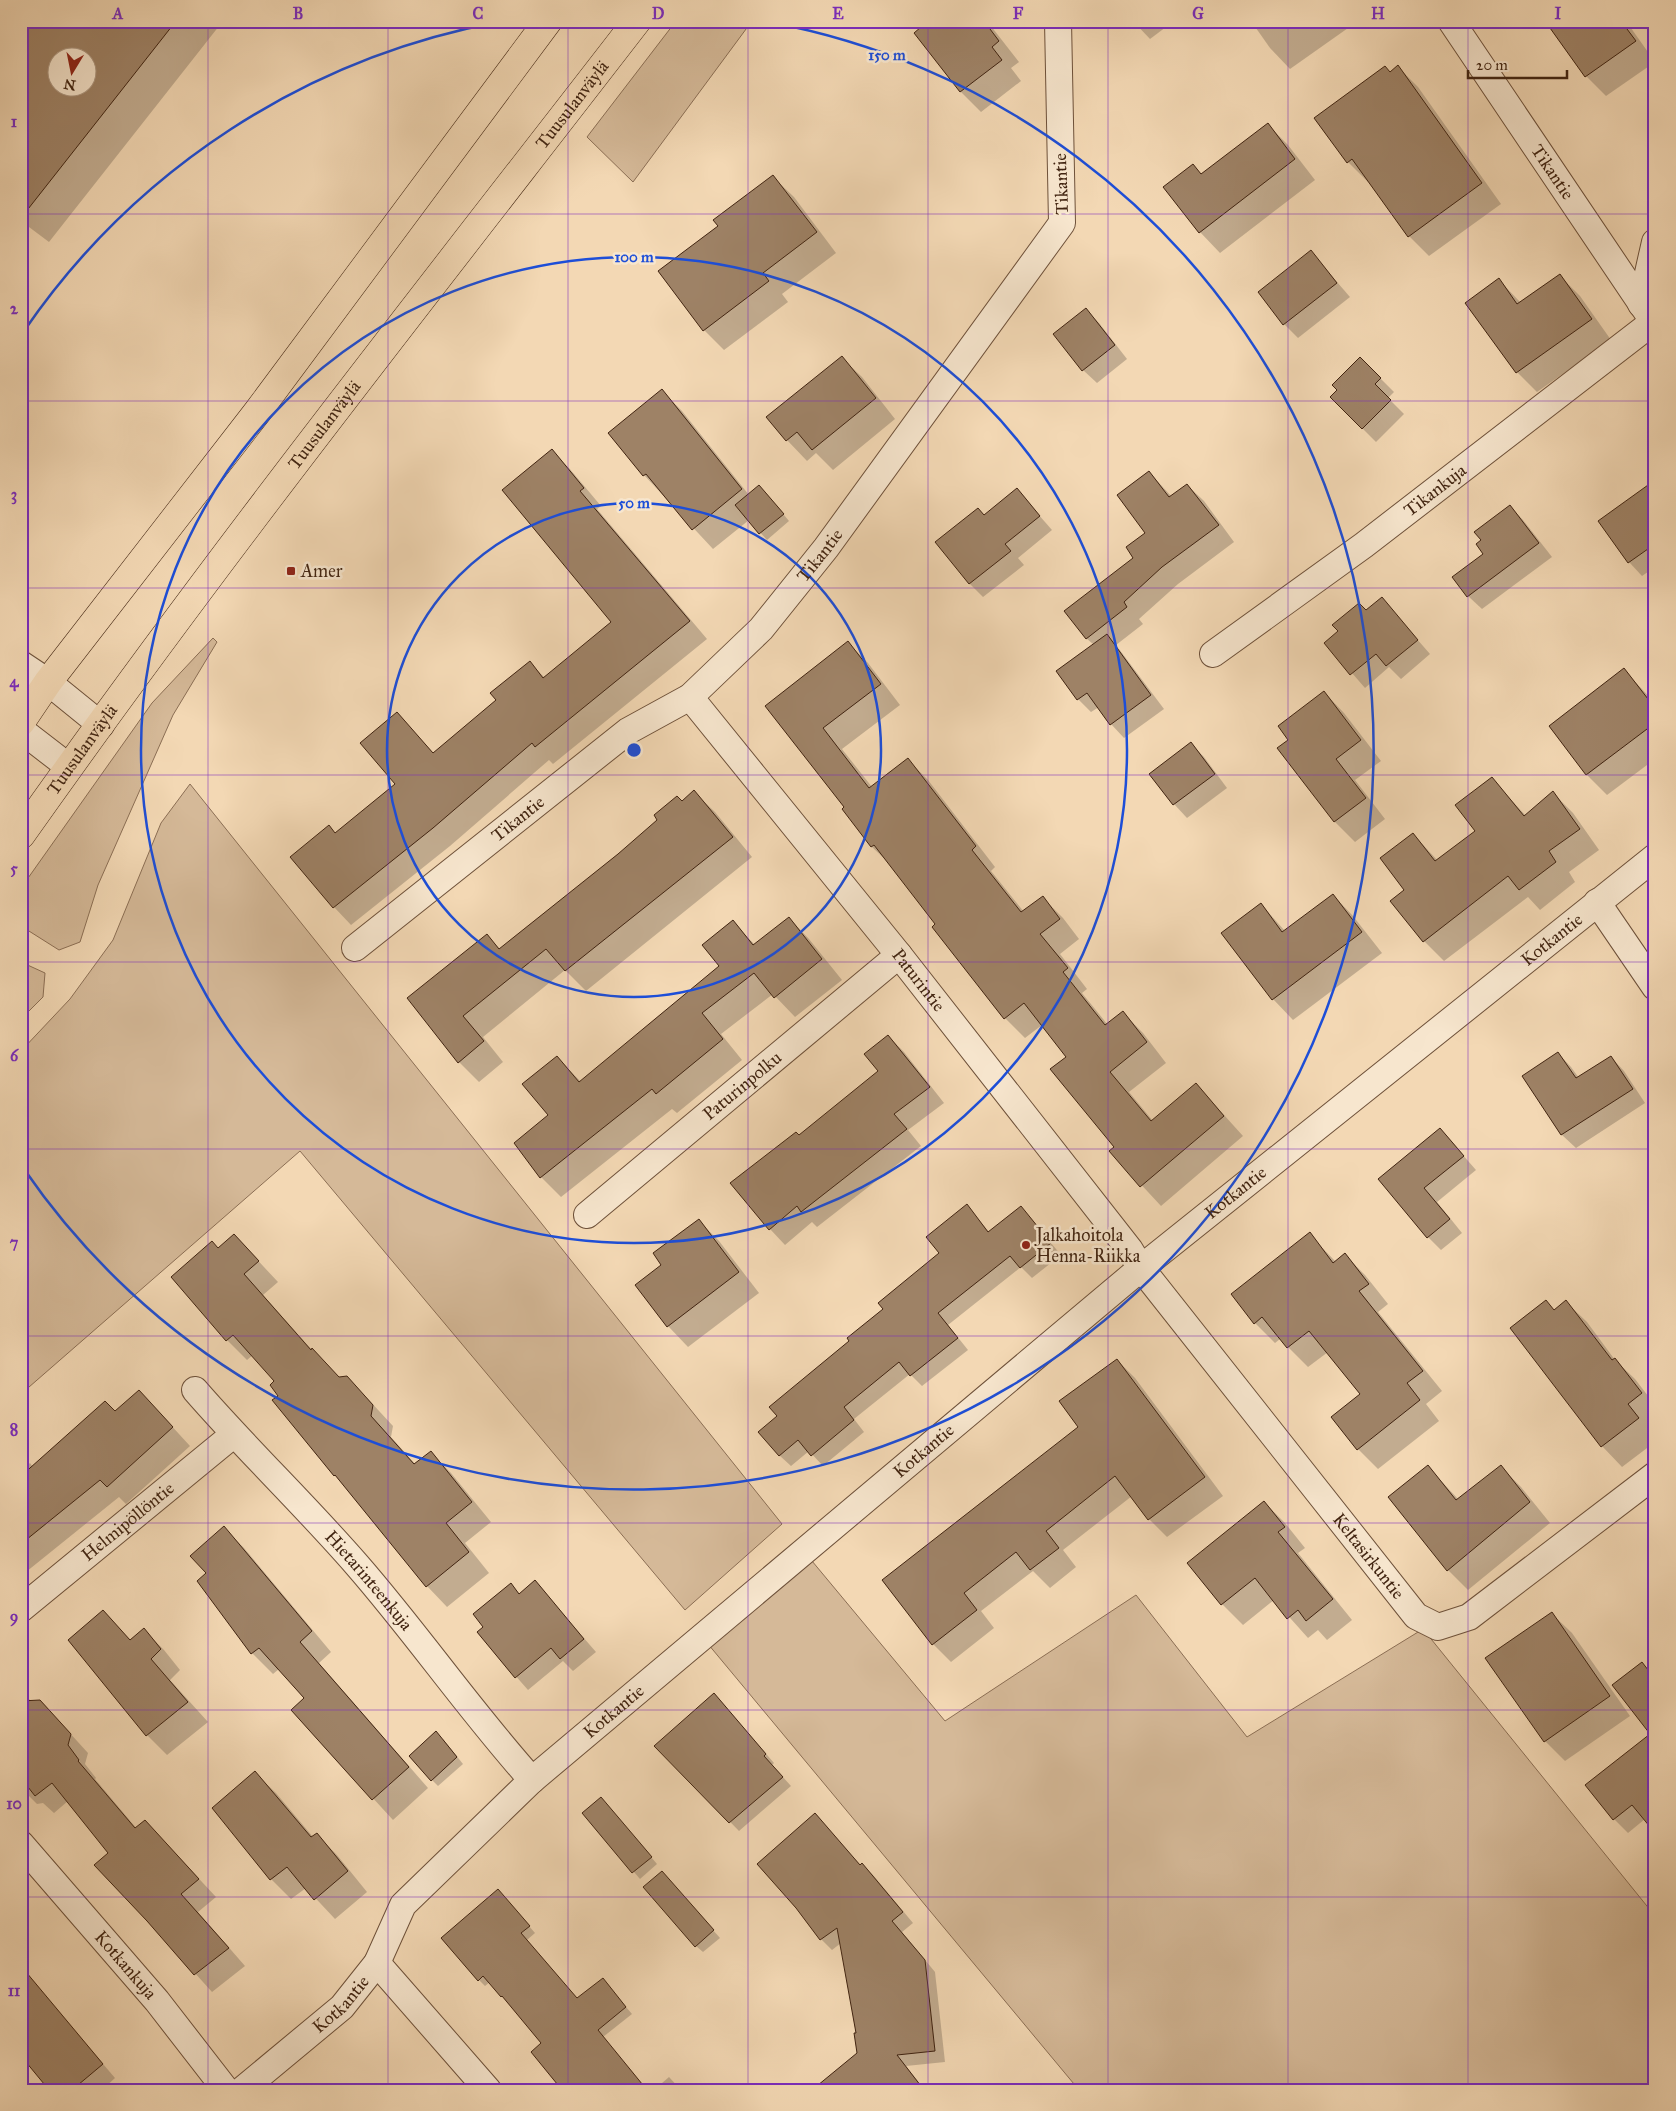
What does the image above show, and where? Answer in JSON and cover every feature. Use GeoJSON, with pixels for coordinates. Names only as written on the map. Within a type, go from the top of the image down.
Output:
{"type":"FeatureCollection","features":[{"type":"Feature","properties":{"kind":"main road"},"geometry":{"type":"LineString","coordinates":[[21,722],[48,682],[258,411],[548,21]]}},
{"type":"Feature","properties":{"kind":"main road","name":"Tuusulanväylä"},"geometry":{"type":"LineString","coordinates":[[21,835],[308,446],[637,21]]}},
{"type":"Feature","properties":{"kind":"street","name":"Tikantie"},"geometry":{"type":"LineString","coordinates":[[355,948],[628,732],[690,697],[761,629],[826,548],[1062,223],[1058,21]]}},
{"type":"Feature","properties":{"kind":"street","name":"Tikantie"},"geometry":{"type":"LineString","coordinates":[[1451,21],[1650,317]]}},
{"type":"Feature","properties":{"kind":"street"},"geometry":{"type":"LineString","coordinates":[[1650,317],[1655,242]]}},
{"type":"Feature","properties":{"kind":"street","name":"Tikankuja"},"geometry":{"type":"LineString","coordinates":[[1213,654],[1364,545],[1650,317]]}},
{"type":"Feature","properties":{"kind":"street"},"geometry":{"type":"LineString","coordinates":[[21,664],[48,682],[101,725]]}},
{"type":"Feature","properties":{"kind":"street","name":"Paturintie"},"geometry":{"type":"LineString","coordinates":[[690,697],[899,955],[1118,1235],[1141,1268]]}},
{"type":"Feature","properties":{"kind":"street"},"geometry":{"type":"LineString","coordinates":[[21,730],[69,768]]}},
{"type":"Feature","properties":{"kind":"street","name":"Kotkantie"},"geometry":{"type":"LineString","coordinates":[[242,2090],[342,2006],[377,1962],[403,1905],[532,1780],[1141,1268],[1655,857]]}},
{"type":"Feature","properties":{"kind":"street"},"geometry":{"type":"LineString","coordinates":[[1597,902],[1655,987]]}},
{"type":"Feature","properties":{"kind":"street","name":"Paturinpolku"},"geometry":{"type":"LineString","coordinates":[[587,1215],[899,955]]}},
{"type":"Feature","properties":{"kind":"street","name":"Keltasirkuntie"},"geometry":{"type":"LineString","coordinates":[[1141,1268],[1416,1616],[1438,1627],[1469,1617],[1655,1475]]}},
{"type":"Feature","properties":{"kind":"street","name":"Hietarinteenkuja"},"geometry":{"type":"LineString","coordinates":[[195,1390],[234,1435],[357,1566],[480,1720],[532,1780]]}},
{"type":"Feature","properties":{"kind":"street","name":"Helmipöllöntie"},"geometry":{"type":"LineString","coordinates":[[21,1609],[234,1435]]}},
{"type":"Feature","properties":{"kind":"street","name":"Kotkankuja"},"geometry":{"type":"LineString","coordinates":[[21,1844],[157,2001],[226,2090]]}},
{"type":"Feature","properties":{"kind":"street"},"geometry":{"type":"LineString","coordinates":[[377,1962],[488,2090]]}},
{"type":"Feature","properties":{"kind":"shaded area"},"geometry":{"type":"Polygon","coordinates":[[[676,21],[752,21],[633,182],[587,137],[676,21]]]}},
{"type":"Feature","properties":{"kind":"shaded area"},"geometry":{"type":"Polygon","coordinates":[[[213,638],[217,642],[173,715],[98,885],[80,942],[59,950],[21,926],[21,888],[152,703],[213,638]]]}},
{"type":"Feature","properties":{"kind":"shaded area"},"geometry":{"type":"Polygon","coordinates":[[[190,784],[782,1524],[685,1610],[300,1151],[21,1394],[21,1051],[70,999],[113,940],[161,823],[190,784]]]}},
{"type":"Feature","properties":{"kind":"shaded area"},"geometry":{"type":"Polygon","coordinates":[[[21,962],[45,973],[43,997],[21,1019],[21,962]]]}},
{"type":"Feature","properties":{"kind":"shaded area"},"geometry":{"type":"Polygon","coordinates":[[[812,1561],[945,1721],[1136,1595],[1247,1737],[1423,1629],[1655,1916],[1655,2090],[1079,2090],[708,1644],[812,1561]]]}},
{"type":"Feature","properties":{"kind":"building"},"geometry":{"type":"Polygon","coordinates":[[[21,21],[176,21],[21,218],[21,21]]]}},
{"type":"Feature","properties":{"kind":"building"},"geometry":{"type":"Polygon","coordinates":[[[928,21],[984,21],[999,41],[992,47],[1002,60],[960,92],[914,33],[928,21]]]}},
{"type":"Feature","properties":{"kind":"building"},"geometry":{"type":"Polygon","coordinates":[[[1545,21],[1621,21],[1636,41],[1585,77],[1545,21]]]}},
{"type":"Feature","properties":{"kind":"building"},"geometry":{"type":"Polygon","coordinates":[[[1398,65],[1482,183],[1408,237],[1352,159],[1347,163],[1314,118],[1385,66],[1390,72],[1398,65]]]}},
{"type":"Feature","properties":{"kind":"building"},"geometry":{"type":"Polygon","coordinates":[[[1268,123],[1295,159],[1199,233],[1163,187],[1193,164],[1201,174],[1268,123]]]}},
{"type":"Feature","properties":{"kind":"building"},"geometry":{"type":"Polygon","coordinates":[[[773,175],[817,232],[763,273],[769,281],[703,331],[658,271],[718,226],[713,220],[773,175]]]}},
{"type":"Feature","properties":{"kind":"building"},"geometry":{"type":"Polygon","coordinates":[[[1311,250],[1337,283],[1283,325],[1258,292],[1311,250]]]}},
{"type":"Feature","properties":{"kind":"building"},"geometry":{"type":"Polygon","coordinates":[[[1560,274],[1592,319],[1516,373],[1465,303],[1499,278],[1517,304],[1560,274]]]}},
{"type":"Feature","properties":{"kind":"building"},"geometry":{"type":"Polygon","coordinates":[[[1086,308],[1115,345],[1082,371],[1053,334],[1086,308]]]}},
{"type":"Feature","properties":{"kind":"building"},"geometry":{"type":"Polygon","coordinates":[[[842,356],[876,398],[812,450],[797,432],[786,441],[766,417],[842,356]]]}},
{"type":"Feature","properties":{"kind":"building"},"geometry":{"type":"Polygon","coordinates":[[[1360,357],[1381,378],[1375,384],[1391,400],[1362,429],[1330,397],[1337,390],[1332,385],[1360,357]]]}},
{"type":"Feature","properties":{"kind":"building"},"geometry":{"type":"Polygon","coordinates":[[[662,389],[742,489],[692,530],[646,474],[643,476],[608,433],[662,389]]]}},
{"type":"Feature","properties":{"kind":"building"},"geometry":{"type":"Polygon","coordinates":[[[552,449],[584,488],[580,491],[690,621],[535,747],[532,743],[433,828],[333,908],[290,857],[329,825],[335,833],[395,784],[360,743],[397,712],[433,753],[496,700],[490,693],[530,661],[543,678],[611,622],[502,490],[552,449]]]}},
{"type":"Feature","properties":{"kind":"building"},"geometry":{"type":"Polygon","coordinates":[[[1149,471],[1169,497],[1187,484],[1219,525],[1162,567],[1124,602],[1127,607],[1086,639],[1064,611],[1133,558],[1126,547],[1145,533],[1117,495],[1149,471]]]}},
{"type":"Feature","properties":{"kind":"building"},"geometry":{"type":"Polygon","coordinates":[[[1655,480],[1655,544],[1628,563],[1598,521],[1655,480]]]}},
{"type":"Feature","properties":{"kind":"building"},"geometry":{"type":"Polygon","coordinates":[[[759,485],[784,514],[759,534],[735,505],[759,485]]]}},
{"type":"Feature","properties":{"kind":"building"},"geometry":{"type":"Polygon","coordinates":[[[1017,488],[1040,516],[1005,544],[1011,551],[969,584],[935,542],[978,508],[984,515],[1017,488]]]}},
{"type":"Feature","properties":{"kind":"building"},"geometry":{"type":"Polygon","coordinates":[[[1510,505],[1539,543],[1467,597],[1452,577],[1483,554],[1476,544],[1481,540],[1474,532],[1510,505]]]}},
{"type":"Feature","properties":{"kind":"building"},"geometry":{"type":"Polygon","coordinates":[[[1382,597],[1418,640],[1386,666],[1376,654],[1350,675],[1324,643],[1338,631],[1332,625],[1359,603],[1366,610],[1382,597]]]}},
{"type":"Feature","properties":{"kind":"building"},"geometry":{"type":"Polygon","coordinates":[[[1107,634],[1151,695],[1110,725],[1087,693],[1077,700],[1056,671],[1107,634]]]}},
{"type":"Feature","properties":{"kind":"building"},"geometry":{"type":"Polygon","coordinates":[[[848,641],[881,684],[823,728],[869,788],[908,758],[976,846],[972,850],[1021,912],[1043,896],[1060,919],[1040,934],[1068,968],[1063,972],[1105,1025],[1123,1011],[1147,1042],[1110,1072],[1151,1121],[1196,1083],[1224,1116],[1140,1187],[1109,1151],[1114,1147],[1050,1069],[1066,1057],[1024,1003],[1004,1019],[932,927],[935,924],[874,845],[871,847],[842,809],[844,807],[765,706],[848,641]]]}},
{"type":"Feature","properties":{"kind":"building"},"geometry":{"type":"Polygon","coordinates":[[[1624,668],[1655,708],[1655,723],[1586,775],[1549,726],[1624,668]]]}},
{"type":"Feature","properties":{"kind":"building"},"geometry":{"type":"Polygon","coordinates":[[[1324,691],[1361,740],[1336,759],[1366,798],[1334,822],[1277,748],[1288,740],[1278,726],[1324,691]]]}},
{"type":"Feature","properties":{"kind":"building"},"geometry":{"type":"Polygon","coordinates":[[[1191,742],[1215,774],[1173,805],[1149,774],[1191,742]]]}},
{"type":"Feature","properties":{"kind":"building"},"geometry":{"type":"Polygon","coordinates":[[[1492,777],[1524,816],[1553,791],[1580,829],[1549,851],[1556,862],[1519,890],[1508,876],[1423,942],[1390,901],[1404,890],[1380,858],[1413,833],[1435,861],[1475,831],[1455,805],[1492,777]]]}},
{"type":"Feature","properties":{"kind":"building"},"geometry":{"type":"Polygon","coordinates":[[[694,790],[733,837],[565,971],[546,949],[463,1016],[484,1041],[458,1063],[407,998],[487,934],[499,949],[618,854],[657,820],[654,815],[677,796],[682,801],[694,790]]]}},
{"type":"Feature","properties":{"kind":"building"},"geometry":{"type":"Polygon","coordinates":[[[1333,894],[1362,932],[1272,1000],[1221,933],[1261,903],[1282,932],[1333,894]]]}},
{"type":"Feature","properties":{"kind":"building"},"geometry":{"type":"Polygon","coordinates":[[[789,917],[822,959],[774,998],[754,973],[702,1013],[723,1039],[656,1094],[652,1089],[540,1178],[514,1143],[548,1115],[522,1084],[557,1056],[579,1082],[719,966],[702,945],[733,920],[753,945],[789,917]]]}},
{"type":"Feature","properties":{"kind":"building"},"geometry":{"type":"Polygon","coordinates":[[[888,1035],[930,1087],[894,1114],[907,1129],[801,1212],[797,1206],[769,1230],[730,1183],[796,1132],[799,1135],[878,1071],[864,1054],[888,1035]]]}},
{"type":"Feature","properties":{"kind":"building"},"geometry":{"type":"Polygon","coordinates":[[[1558,1052],[1576,1078],[1611,1056],[1633,1089],[1561,1135],[1522,1076],[1558,1052]]]}},
{"type":"Feature","properties":{"kind":"building"},"geometry":{"type":"Polygon","coordinates":[[[1440,1128],[1464,1156],[1424,1188],[1450,1219],[1427,1238],[1378,1179],[1440,1128]]]}},
{"type":"Feature","properties":{"kind":"building"},"geometry":{"type":"Polygon","coordinates":[[[967,1204],[988,1232],[1021,1206],[1051,1243],[1020,1268],[1010,1256],[938,1313],[958,1338],[910,1376],[899,1362],[844,1407],[854,1420],[811,1456],[798,1440],[779,1456],[758,1432],[777,1416],[769,1407],[849,1341],[847,1338],[883,1309],[878,1303],[939,1253],[926,1237],[967,1204]]]}},
{"type":"Feature","properties":{"kind":"building"},"geometry":{"type":"Polygon","coordinates":[[[699,1219],[739,1272],[667,1327],[635,1285],[661,1265],[653,1253],[699,1219]]]}},
{"type":"Feature","properties":{"kind":"building"},"geometry":{"type":"Polygon","coordinates":[[[1310,1232],[1333,1263],[1345,1253],[1369,1284],[1359,1291],[1423,1371],[1407,1383],[1420,1400],[1357,1450],[1331,1417],[1360,1394],[1309,1331],[1287,1348],[1262,1317],[1254,1324],[1231,1294],[1310,1232]]]}},
{"type":"Feature","properties":{"kind":"building"},"geometry":{"type":"Polygon","coordinates":[[[234,1234],[259,1261],[244,1274],[311,1350],[312,1348],[339,1377],[347,1376],[373,1405],[371,1416],[414,1464],[431,1451],[472,1502],[446,1523],[469,1552],[426,1587],[272,1400],[278,1396],[270,1385],[274,1381],[233,1335],[226,1341],[171,1277],[212,1241],[218,1248],[234,1234]]]}},
{"type":"Feature","properties":{"kind":"building"},"geometry":{"type":"Polygon","coordinates":[[[1546,1300],[1554,1310],[1566,1300],[1612,1360],[1615,1358],[1642,1393],[1628,1404],[1639,1418],[1601,1447],[1510,1328],[1546,1300]]]}},
{"type":"Feature","properties":{"kind":"building"},"geometry":{"type":"Polygon","coordinates":[[[1117,1359],[1205,1477],[1148,1520],[1115,1476],[1046,1531],[1059,1548],[1030,1570],[1016,1552],[964,1593],[977,1610],[932,1645],[882,1580],[1078,1427],[1059,1401],[1117,1359]]]}},
{"type":"Feature","properties":{"kind":"building"},"geometry":{"type":"Polygon","coordinates":[[[139,1390],[173,1427],[107,1487],[100,1480],[21,1544],[21,1476],[105,1401],[115,1411],[139,1390]]]}},
{"type":"Feature","properties":{"kind":"building"},"geometry":{"type":"Polygon","coordinates":[[[1428,1465],[1456,1500],[1501,1465],[1530,1502],[1447,1571],[1388,1497],[1428,1465]]]}},
{"type":"Feature","properties":{"kind":"building"},"geometry":{"type":"Polygon","coordinates":[[[1264,1501],[1285,1527],[1278,1532],[1333,1599],[1306,1621],[1298,1610],[1287,1619],[1255,1578],[1221,1605],[1187,1563],[1264,1501]]]}},
{"type":"Feature","properties":{"kind":"building"},"geometry":{"type":"Polygon","coordinates":[[[224,1526],[312,1631],[300,1642],[409,1767],[372,1800],[291,1710],[304,1698],[259,1648],[251,1654],[197,1581],[206,1573],[190,1556],[224,1526]]]}},
{"type":"Feature","properties":{"kind":"building"},"geometry":{"type":"Polygon","coordinates":[[[535,1580],[584,1639],[560,1659],[551,1648],[515,1678],[477,1632],[483,1627],[473,1614],[511,1583],[519,1594],[535,1580]]]}},
{"type":"Feature","properties":{"kind":"building"},"geometry":{"type":"Polygon","coordinates":[[[103,1610],[130,1640],[144,1628],[161,1649],[151,1659],[188,1702],[146,1736],[68,1640],[103,1610]]]}},
{"type":"Feature","properties":{"kind":"building"},"geometry":{"type":"Polygon","coordinates":[[[1552,1612],[1610,1696],[1544,1742],[1485,1658],[1552,1612]]]}},
{"type":"Feature","properties":{"kind":"building"},"geometry":{"type":"Polygon","coordinates":[[[1642,1662],[1655,1679],[1655,1833],[1632,1805],[1613,1820],[1585,1785],[1650,1734],[1612,1685],[1642,1662]]]}},
{"type":"Feature","properties":{"kind":"building"},"geometry":{"type":"Polygon","coordinates":[[[714,1693],[783,1777],[729,1823],[654,1746],[714,1693]]]}},
{"type":"Feature","properties":{"kind":"building"},"geometry":{"type":"Polygon","coordinates":[[[40,1700],[71,1734],[68,1745],[78,1761],[135,1828],[145,1820],[199,1879],[181,1894],[229,1948],[194,1975],[147,1921],[94,1865],[108,1853],[52,1783],[35,1796],[21,1778],[21,1701],[40,1700]]]}},
{"type":"Feature","properties":{"kind":"building"},"geometry":{"type":"Polygon","coordinates":[[[436,1731],[457,1757],[431,1781],[409,1756],[436,1731]]]}},
{"type":"Feature","properties":{"kind":"building"},"geometry":{"type":"Polygon","coordinates":[[[255,1771],[311,1837],[317,1833],[348,1871],[314,1900],[287,1867],[270,1880],[212,1808],[255,1771]]]}},
{"type":"Feature","properties":{"kind":"building"},"geometry":{"type":"Polygon","coordinates":[[[601,1797],[652,1857],[632,1873],[582,1813],[601,1797]]]}},
{"type":"Feature","properties":{"kind":"building"},"geometry":{"type":"Polygon","coordinates":[[[815,1813],[860,1865],[862,1863],[903,1912],[892,1921],[925,1960],[935,2051],[897,2055],[924,2090],[812,2090],[857,2053],[854,2033],[856,2033],[837,1928],[820,1940],[796,1908],[757,1864],[815,1813]]]}},
{"type":"Feature","properties":{"kind":"building"},"geometry":{"type":"Polygon","coordinates":[[[662,1871],[714,1930],[695,1947],[643,1887],[662,1871]]]}},
{"type":"Feature","properties":{"kind":"building"},"geometry":{"type":"Polygon","coordinates":[[[498,1889],[530,1926],[521,1933],[577,1998],[603,1978],[626,2007],[598,2030],[647,2090],[562,2090],[531,2052],[541,2043],[483,1976],[478,1981],[441,1938],[498,1889]]]}},
{"type":"Feature","properties":{"kind":"building"},"geometry":{"type":"Polygon","coordinates":[[[21,1966],[103,2064],[72,2090],[49,2090],[21,2056],[21,1966]]]}},
{"type":"Feature","properties":{"kind":"place","name":"Amer"},"geometry":{"type":"Point","coordinates":[291,571]}},
{"type":"Feature","properties":{"kind":"place","name":"Jalkahoitola Henna-Riikka"},"geometry":{"type":"Point","coordinates":[1026,1245]}}]}
